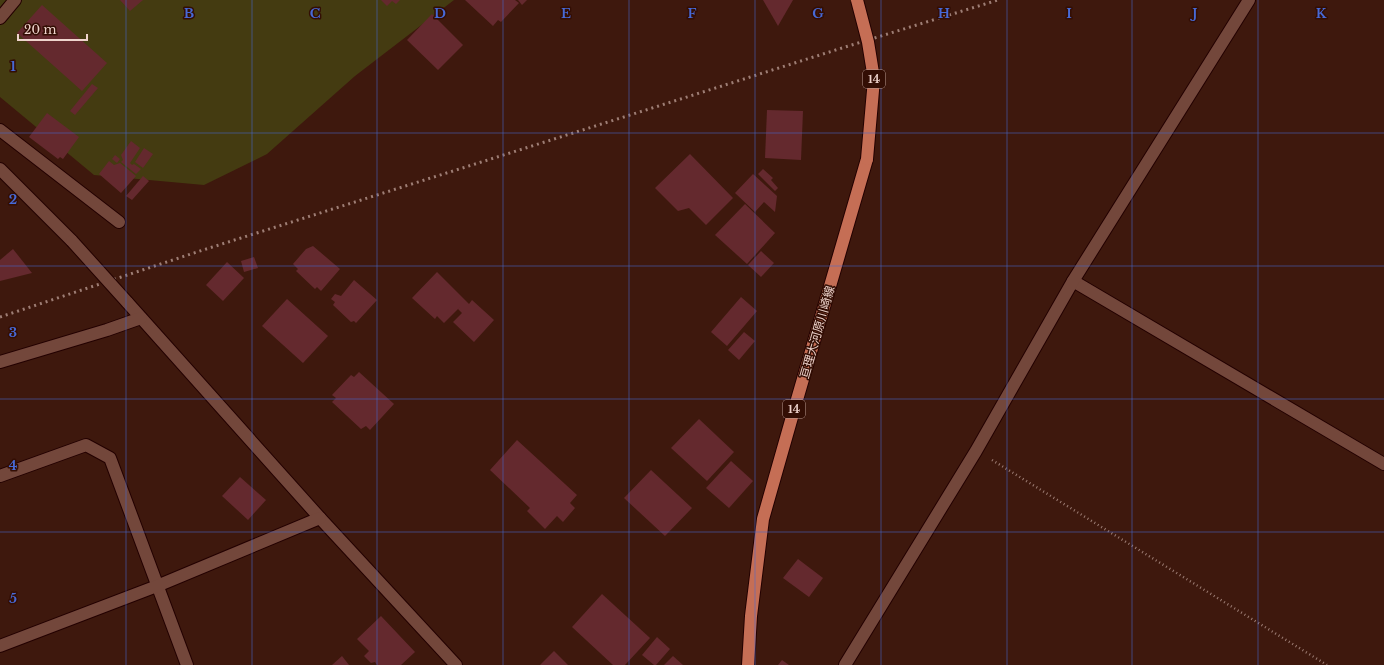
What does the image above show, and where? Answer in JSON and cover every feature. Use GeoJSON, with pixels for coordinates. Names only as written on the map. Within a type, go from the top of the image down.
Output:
{"type":"FeatureCollection","features":[{"type":"Feature","properties":{"kind":"main road","name":"亘理大河原川崎線"},"geometry":{"type":"LineString","coordinates":[[748,665],[751,616],[764,519],[867,159],[874,79],[868,42],[857,0]]}},
{"type":"Feature","properties":{"kind":"street"},"geometry":{"type":"LineString","coordinates":[[0,18],[15,0]]}},
{"type":"Feature","properties":{"kind":"street"},"geometry":{"type":"LineString","coordinates":[[845,665],[976,451],[1073,281],[1249,0]]}},
{"type":"Feature","properties":{"kind":"street"},"geometry":{"type":"LineString","coordinates":[[0,130],[119,222]]}},
{"type":"Feature","properties":{"kind":"street"},"geometry":{"type":"LineString","coordinates":[[0,169],[72,241],[320,518],[456,665]]}},
{"type":"Feature","properties":{"kind":"street"},"geometry":{"type":"LineString","coordinates":[[1073,281],[1384,464]]}},
{"type":"Feature","properties":{"kind":"street"},"geometry":{"type":"LineString","coordinates":[[0,362],[108,330],[141,318]]}},
{"type":"Feature","properties":{"kind":"street"},"geometry":{"type":"LineString","coordinates":[[0,476],[86,445],[110,458],[187,665]]}},
{"type":"Feature","properties":{"kind":"street"},"geometry":{"type":"LineString","coordinates":[[0,646],[157,586],[320,518]]}},
{"type":"Feature","properties":{"kind":"path"},"geometry":{"type":"LineString","coordinates":[[976,451],[1327,665]]}},
{"type":"Feature","properties":{"kind":"shaded area"},"geometry":{"type":"Polygon","coordinates":[[[0,0],[454,0],[355,76],[267,154],[204,185],[94,175],[0,97],[0,0]]]}},
{"type":"Feature","properties":{"kind":"building"},"geometry":{"type":"Polygon","coordinates":[[[120,0],[143,0],[130,11],[120,0]]]}},
{"type":"Feature","properties":{"kind":"building"},"geometry":{"type":"Polygon","coordinates":[[[381,0],[400,0],[396,4],[392,1],[387,6],[381,0]]]}},
{"type":"Feature","properties":{"kind":"building"},"geometry":{"type":"Polygon","coordinates":[[[465,0],[515,0],[519,3],[501,22],[498,20],[493,26],[465,0]]]}},
{"type":"Feature","properties":{"kind":"building"},"geometry":{"type":"Polygon","coordinates":[[[518,0],[527,0],[522,5],[518,0]]]}},
{"type":"Feature","properties":{"kind":"building"},"geometry":{"type":"Polygon","coordinates":[[[763,0],[793,0],[778,26],[763,0]]]}},
{"type":"Feature","properties":{"kind":"building"},"geometry":{"type":"Polygon","coordinates":[[[42,5],[107,63],[82,91],[17,33],[42,5]]]}},
{"type":"Feature","properties":{"kind":"building"},"geometry":{"type":"Polygon","coordinates":[[[432,14],[463,45],[438,70],[407,40],[432,14]]]}},
{"type":"Feature","properties":{"kind":"building"},"geometry":{"type":"Polygon","coordinates":[[[92,84],[98,88],[75,115],[70,111],[92,84]]]}},
{"type":"Feature","properties":{"kind":"building"},"geometry":{"type":"Polygon","coordinates":[[[767,110],[803,111],[801,160],[765,158],[767,110]]]}},
{"type":"Feature","properties":{"kind":"building"},"geometry":{"type":"Polygon","coordinates":[[[47,113],[79,137],[63,159],[60,157],[58,159],[29,137],[47,113]]]}},
{"type":"Feature","properties":{"kind":"building"},"geometry":{"type":"Polygon","coordinates":[[[131,141],[140,148],[130,163],[141,169],[136,174],[121,162],[123,160],[121,155],[131,141]]]}},
{"type":"Feature","properties":{"kind":"building"},"geometry":{"type":"Polygon","coordinates":[[[144,148],[153,154],[143,168],[135,162],[144,148]]]}},
{"type":"Feature","properties":{"kind":"building"},"geometry":{"type":"Polygon","coordinates":[[[690,154],[733,198],[706,225],[689,208],[678,211],[655,188],[690,154]]]}},
{"type":"Feature","properties":{"kind":"building"},"geometry":{"type":"Polygon","coordinates":[[[115,155],[120,159],[117,163],[112,159],[115,155]]]}},
{"type":"Feature","properties":{"kind":"building"},"geometry":{"type":"Polygon","coordinates":[[[109,161],[114,165],[120,163],[136,176],[121,193],[99,174],[109,161]]]}},
{"type":"Feature","properties":{"kind":"building"},"geometry":{"type":"Polygon","coordinates":[[[763,169],[773,178],[771,180],[778,188],[775,191],[758,174],[763,169]]]}},
{"type":"Feature","properties":{"kind":"building"},"geometry":{"type":"Polygon","coordinates":[[[753,174],[777,196],[775,212],[764,202],[755,212],[735,193],[753,174]]]}},
{"type":"Feature","properties":{"kind":"building"},"geometry":{"type":"Polygon","coordinates":[[[143,176],[149,181],[132,200],[126,196],[143,176]]]}},
{"type":"Feature","properties":{"kind":"building"},"geometry":{"type":"Polygon","coordinates":[[[745,204],[775,233],[747,264],[715,235],[745,204]]]}},
{"type":"Feature","properties":{"kind":"building"},"geometry":{"type":"Polygon","coordinates":[[[313,246],[340,269],[321,291],[317,287],[315,289],[296,271],[298,269],[293,264],[306,249],[313,246]]]}},
{"type":"Feature","properties":{"kind":"building"},"geometry":{"type":"Polygon","coordinates":[[[13,249],[32,273],[0,281],[0,260],[13,249]]]}},
{"type":"Feature","properties":{"kind":"building"},"geometry":{"type":"Polygon","coordinates":[[[761,251],[774,263],[761,277],[748,265],[761,251]]]}},
{"type":"Feature","properties":{"kind":"building"},"geometry":{"type":"Polygon","coordinates":[[[254,257],[258,268],[244,272],[241,261],[254,257]]]}},
{"type":"Feature","properties":{"kind":"building"},"geometry":{"type":"Polygon","coordinates":[[[227,262],[244,278],[223,301],[206,285],[227,262]]]}},
{"type":"Feature","properties":{"kind":"building"},"geometry":{"type":"Polygon","coordinates":[[[437,272],[469,304],[472,300],[494,320],[474,342],[453,322],[462,313],[458,309],[444,323],[437,316],[435,319],[412,298],[437,272]]]}},
{"type":"Feature","properties":{"kind":"building"},"geometry":{"type":"Polygon","coordinates":[[[354,280],[377,300],[356,323],[354,321],[351,322],[333,305],[335,302],[331,299],[335,294],[341,296],[354,280]]]}},
{"type":"Feature","properties":{"kind":"building"},"geometry":{"type":"Polygon","coordinates":[[[741,297],[757,311],[727,346],[711,332],[741,297]]]}},
{"type":"Feature","properties":{"kind":"building"},"geometry":{"type":"Polygon","coordinates":[[[287,299],[328,336],[303,363],[262,326],[287,299]]]}},
{"type":"Feature","properties":{"kind":"building"},"geometry":{"type":"Polygon","coordinates":[[[744,332],[755,341],[739,360],[728,350],[744,332]]]}},
{"type":"Feature","properties":{"kind":"building"},"geometry":{"type":"Polygon","coordinates":[[[359,372],[394,404],[370,430],[366,426],[361,429],[332,402],[336,398],[332,395],[351,375],[354,377],[359,372]]]}},
{"type":"Feature","properties":{"kind":"building"},"geometry":{"type":"Polygon","coordinates":[[[699,419],[734,452],[707,481],[671,448],[699,419]]]}},
{"type":"Feature","properties":{"kind":"building"},"geometry":{"type":"Polygon","coordinates":[[[517,440],[577,495],[570,503],[575,508],[563,522],[557,516],[545,529],[527,511],[530,508],[490,470],[517,440]]]}},
{"type":"Feature","properties":{"kind":"building"},"geometry":{"type":"Polygon","coordinates":[[[731,461],[753,481],[729,508],[706,488],[731,461]]]}},
{"type":"Feature","properties":{"kind":"building"},"geometry":{"type":"Polygon","coordinates":[[[651,470],[692,508],[665,536],[624,498],[651,470]]]}},
{"type":"Feature","properties":{"kind":"building"},"geometry":{"type":"Polygon","coordinates":[[[240,477],[266,500],[248,520],[222,496],[240,477]]]}},
{"type":"Feature","properties":{"kind":"building"},"geometry":{"type":"Polygon","coordinates":[[[798,559],[823,578],[809,597],[783,578],[798,559]]]}},
{"type":"Feature","properties":{"kind":"building"},"geometry":{"type":"Polygon","coordinates":[[[602,594],[650,638],[625,665],[613,665],[572,627],[602,594]]]}},
{"type":"Feature","properties":{"kind":"building"},"geometry":{"type":"Polygon","coordinates":[[[381,616],[415,652],[401,665],[377,665],[375,662],[371,663],[364,656],[369,651],[357,639],[381,616]]]}},
{"type":"Feature","properties":{"kind":"building"},"geometry":{"type":"Polygon","coordinates":[[[657,637],[670,649],[656,665],[654,665],[642,655],[657,637]]]}},
{"type":"Feature","properties":{"kind":"building"},"geometry":{"type":"Polygon","coordinates":[[[554,651],[568,665],[540,665],[554,651]]]}},
{"type":"Feature","properties":{"kind":"building"},"geometry":{"type":"Polygon","coordinates":[[[342,656],[349,665],[332,665],[342,656]]]}},
{"type":"Feature","properties":{"kind":"building"},"geometry":{"type":"Polygon","coordinates":[[[673,656],[683,665],[664,665],[673,656]]]}},
{"type":"Feature","properties":{"kind":"building"},"geometry":{"type":"Polygon","coordinates":[[[782,660],[789,665],[778,665],[782,660]]]}},
{"type":"Feature","properties":{"kind":"railway"},"geometry":{"type":"LineString","coordinates":[[0,317],[203,250],[998,0]]}}]}
